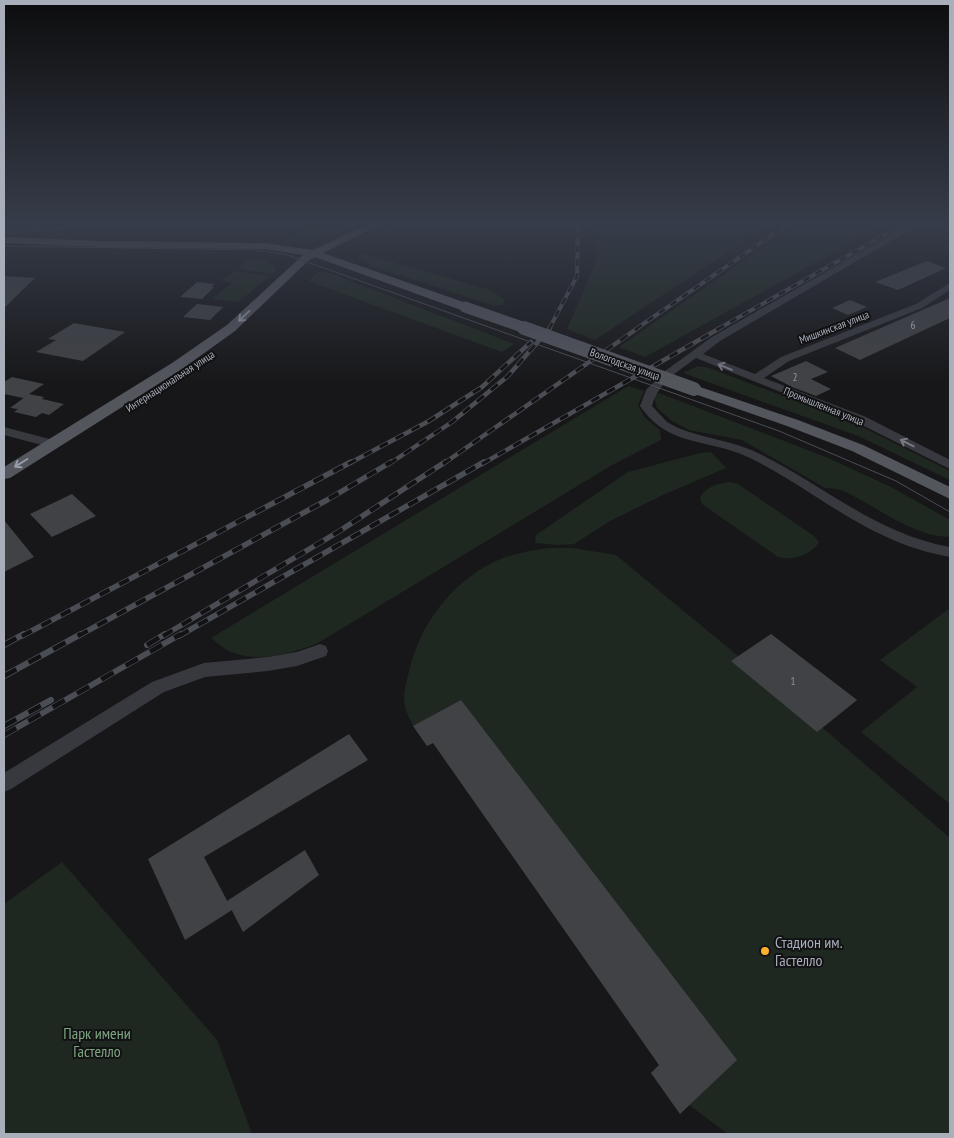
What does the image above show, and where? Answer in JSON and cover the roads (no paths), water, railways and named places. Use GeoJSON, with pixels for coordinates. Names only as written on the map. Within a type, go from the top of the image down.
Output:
{"type":"FeatureCollection","features":[{"type":"Feature","properties":{"kind":"main road","name":"Интернациональная улица"},"geometry":{"type":"LineString","coordinates":[[4,474],[177,366],[230,328],[289,277]]}},
{"type":"Feature","properties":{"kind":"main road","name":"Интернациональная улица"},"geometry":{"type":"LineString","coordinates":[[4,487],[227,344],[266,312],[298,277]]}},
{"type":"Feature","properties":{"kind":"main road","name":"Вологодская улица"},"geometry":{"type":"LineString","coordinates":[[376,277],[843,442],[926,480],[950,494]]}},
{"type":"Feature","properties":{"kind":"street"},"geometry":{"type":"LineString","coordinates":[[824,277],[716,339],[694,354],[669,373],[650,392],[646,406],[650,414],[658,421],[678,432],[750,453],[873,527],[931,550],[950,552]]}},
{"type":"Feature","properties":{"kind":"street","name":"Мишкинская улица"},"geometry":{"type":"LineString","coordinates":[[755,379],[785,359],[919,306],[950,286]]}},
{"type":"Feature","properties":{"kind":"street","name":"Промышленная улица"},"geometry":{"type":"LineString","coordinates":[[694,354],[862,420],[950,465]]}},
{"type":"Feature","properties":{"kind":"street"},"geometry":{"type":"LineString","coordinates":[[4,431],[53,444]]}},
{"type":"Feature","properties":{"kind":"street"},"geometry":{"type":"LineString","coordinates":[[4,784],[158,687],[182,676],[204,670],[268,664],[297,659],[320,652]]}},
{"type":"Feature","properties":{"kind":"tram line"},"geometry":{"type":"LineString","coordinates":[[349,277],[779,431],[896,481],[950,512]]}},
{"type":"Feature","properties":{"kind":"railway"},"geometry":{"type":"LineString","coordinates":[[549,329],[576,277]]}},
{"type":"Feature","properties":{"kind":"railway"},"geometry":{"type":"LineString","coordinates":[[636,329],[711,277]]}},
{"type":"Feature","properties":{"kind":"railway"},"geometry":{"type":"LineString","coordinates":[[718,329],[810,277]]}},
{"type":"Feature","properties":{"kind":"railway"},"geometry":{"type":"LineString","coordinates":[[389,464],[452,422],[508,376],[550,328]]}},
{"type":"Feature","properties":{"kind":"railway"},"geometry":{"type":"LineString","coordinates":[[443,464],[638,328]]}},
{"type":"Feature","properties":{"kind":"railway"},"geometry":{"type":"LineString","coordinates":[[482,464],[720,328]]}},
{"type":"Feature","properties":{"kind":"railway"},"geometry":{"type":"LineString","coordinates":[[348,464],[429,421],[482,387],[531,342]]}},
{"type":"Feature","properties":{"kind":"railway"},"geometry":{"type":"LineString","coordinates":[[22,636],[351,462]]}},
{"type":"Feature","properties":{"kind":"railway"},"geometry":{"type":"LineString","coordinates":[[78,636],[327,500],[391,462]]}},
{"type":"Feature","properties":{"kind":"railway"},"geometry":{"type":"LineString","coordinates":[[163,636],[338,532],[445,462]]}},
{"type":"Feature","properties":{"kind":"railway"},"geometry":{"type":"LineString","coordinates":[[179,636],[484,462]]}},
{"type":"Feature","properties":{"kind":"railway"},"geometry":{"type":"LineString","coordinates":[[4,645],[24,634]]}},
{"type":"Feature","properties":{"kind":"railway"},"geometry":{"type":"LineString","coordinates":[[4,676],[81,634]]}},
{"type":"Feature","properties":{"kind":"railway"},"geometry":{"type":"LineString","coordinates":[[147,645],[165,634]]}},
{"type":"Feature","properties":{"kind":"railway"},"geometry":{"type":"LineString","coordinates":[[4,735],[181,634]]}},
{"type":"Feature","properties":{"kind":"railway"},"geometry":{"type":"LineString","coordinates":[[4,726],[51,700]]}},
{"type":"Feature","properties":{"kind":"place","name":"Стадион им. Гастелло"},"geometry":{"type":"Point","coordinates":[765,951]}},
{"type":"Feature","properties":{"kind":"park label","name":"Парк имени Гастелло"},"geometry":{"type":"Point","coordinates":[97,1042]}}]}
